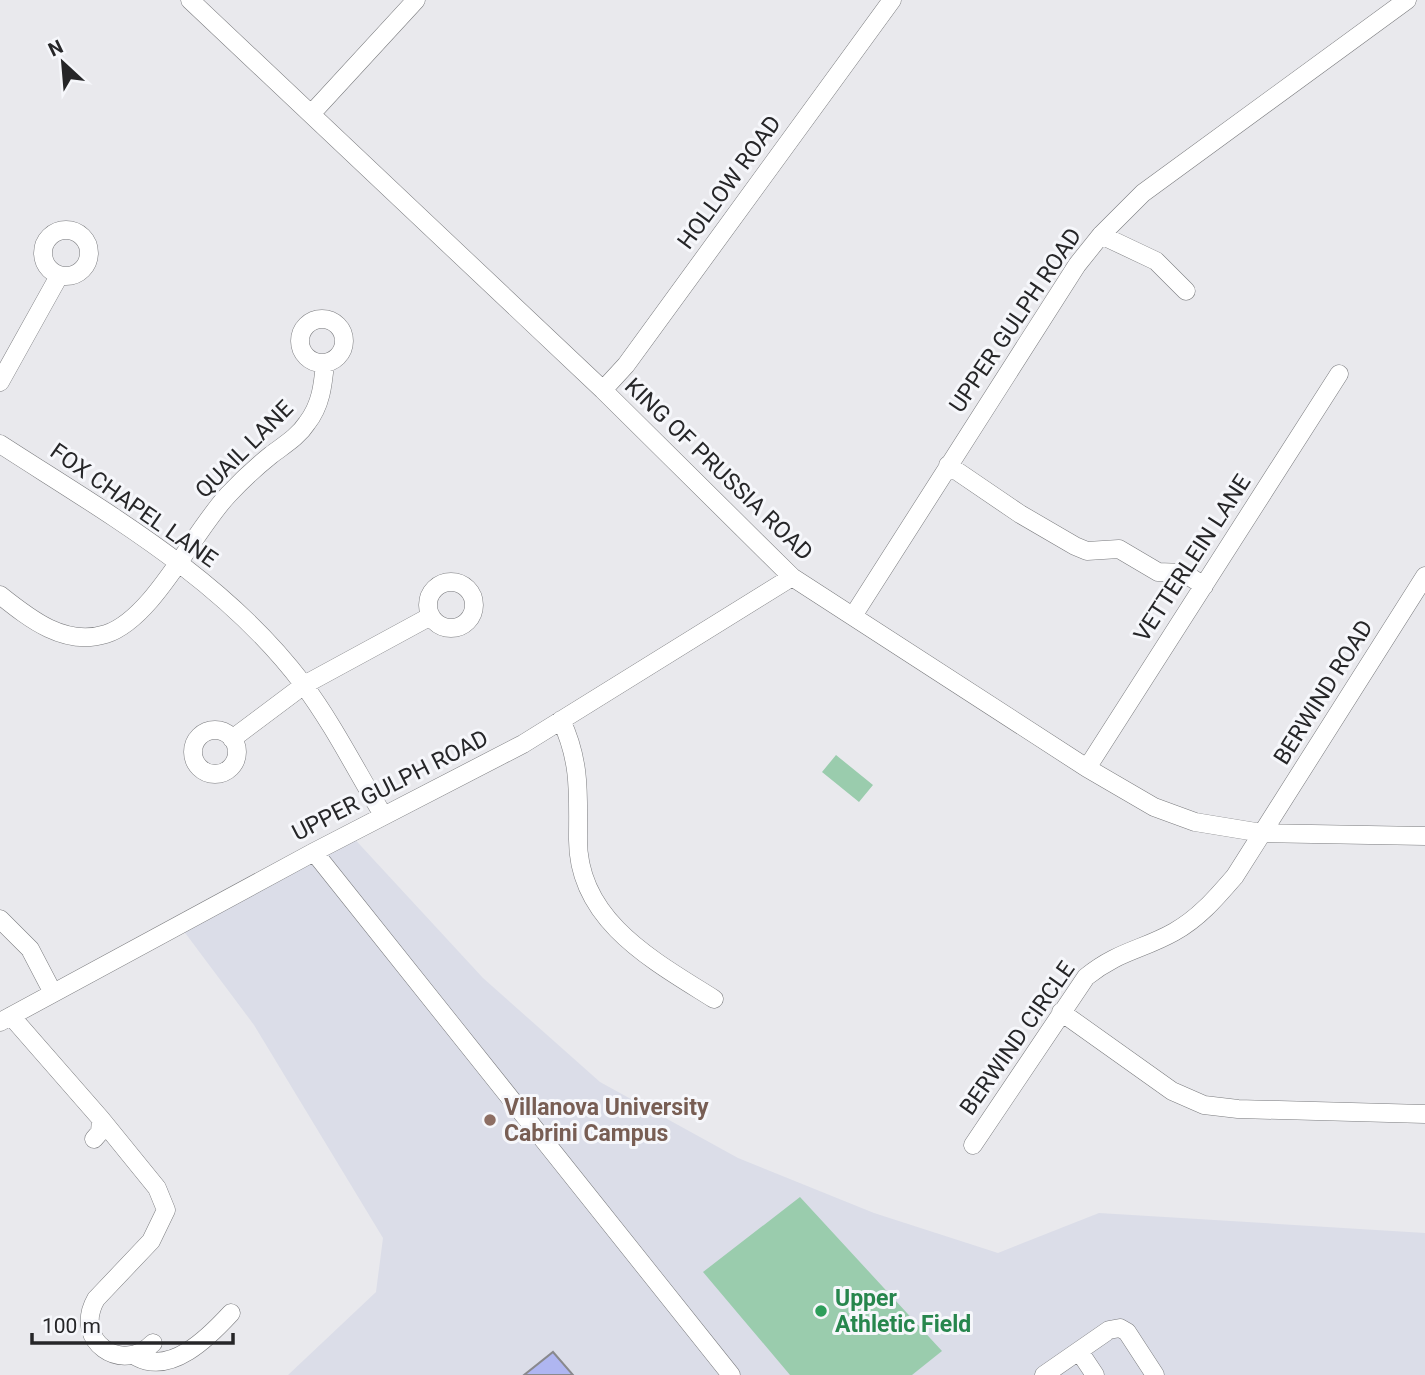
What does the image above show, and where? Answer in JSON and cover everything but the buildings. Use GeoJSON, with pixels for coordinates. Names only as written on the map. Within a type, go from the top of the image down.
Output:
{"type":"FeatureCollection","features":[{"type":"Feature","properties":{"kind":"street","name":"KING OF PRUSSIA ROAD"},"geometry":{"type":"LineString","coordinates":[[190,0],[603,390],[792,577],[1087,768],[1154,807],[1185,818],[1262,833],[1425,836]]}},
{"type":"Feature","properties":{"kind":"street"},"geometry":{"type":"LineString","coordinates":[[312,113],[416,0]]}},
{"type":"Feature","properties":{"kind":"street","name":"HOLLOW ROAD"},"geometry":{"type":"LineString","coordinates":[[603,390],[626,365],[892,0]]}},
{"type":"Feature","properties":{"kind":"street","name":"UPPER GULPH ROAD"},"geometry":{"type":"LineString","coordinates":[[853,616],[1077,265],[1101,235],[1143,193],[1407,0]]}},
{"type":"Feature","properties":{"kind":"street"},"geometry":{"type":"LineString","coordinates":[[1101,235],[1156,261],[1186,291]]}},
{"type":"Feature","properties":{"kind":"street"},"geometry":{"type":"LineString","coordinates":[[0,382],[59,276]]}},
{"type":"Feature","properties":{"kind":"street","name":"QUAIL LANE"},"geometry":{"type":"LineString","coordinates":[[0,595],[26,616],[62,634],[77,637],[103,635],[129,623],[225,498],[247,475],[306,426],[321,397],[326,363]]}},
{"type":"Feature","properties":{"kind":"street","name":"VETTERLEIN LANE"},"geometry":{"type":"LineString","coordinates":[[1087,768],[1339,374]]}},
{"type":"Feature","properties":{"kind":"street","name":"FOX CHAPEL LANE"},"geometry":{"type":"LineString","coordinates":[[0,444],[178,561],[249,623],[304,685],[383,815]]}},
{"type":"Feature","properties":{"kind":"street"},"geometry":{"type":"LineString","coordinates":[[948,465],[1020,514],[1075,546],[1087,551],[1119,549],[1157,572],[1184,573],[1204,586]]}},
{"type":"Feature","properties":{"kind":"street","name":"BERWIND ROAD"},"geometry":{"type":"LineString","coordinates":[[1262,833],[1425,576]]}},
{"type":"Feature","properties":{"kind":"street","name":"UPPER GULPH ROAD"},"geometry":{"type":"LineString","coordinates":[[5,1019],[383,815],[523,744],[792,577]]}},
{"type":"Feature","properties":{"kind":"street"},"geometry":{"type":"LineString","coordinates":[[232,739],[304,685],[431,617]]}},
{"type":"Feature","properties":{"kind":"street"},"geometry":{"type":"LineString","coordinates":[[561,720],[573,745],[576,760],[578,844],[581,871],[590,896],[605,918],[650,958],[714,999]]}},
{"type":"Feature","properties":{"kind":"street","name":"BERWIND CIRCLE"},"geometry":{"type":"LineString","coordinates":[[973,1145],[1086,977],[1105,961],[1172,934],[1200,916],[1235,877],[1262,833]]}},
{"type":"Feature","properties":{"kind":"street"},"geometry":{"type":"LineString","coordinates":[[314,852],[731,1375]]}},
{"type":"Feature","properties":{"kind":"street"},"geometry":{"type":"LineString","coordinates":[[0,919],[30,949],[53,993]]}},
{"type":"Feature","properties":{"kind":"street"},"geometry":{"type":"LineString","coordinates":[[1061,1012],[1171,1091],[1204,1105],[1238,1109],[1425,1114]]}},
{"type":"Feature","properties":{"kind":"street"},"geometry":{"type":"LineString","coordinates":[[5,1019],[101,1119],[157,1188],[166,1210],[164,1220],[151,1241],[96,1299],[89,1318],[92,1338],[100,1349],[121,1359],[137,1357],[153,1343]]}},
{"type":"Feature","properties":{"kind":"street"},"geometry":{"type":"LineString","coordinates":[[94,1139],[100,1132],[101,1119]]}},
{"type":"Feature","properties":{"kind":"street"},"geometry":{"type":"LineString","coordinates":[[137,1357],[152,1370],[161,1373],[177,1369],[231,1312]]}},
{"type":"Feature","properties":{"kind":"street"},"geometry":{"type":"LineString","coordinates":[[1044,1375],[1109,1330],[1120,1328],[1127,1332],[1155,1375]]}},
{"type":"Feature","properties":{"kind":"street"},"geometry":{"type":"LineString","coordinates":[[1079,1350],[1095,1375]]}},
{"type":"Feature","properties":{"kind":"shaded area","name":"Villanova University Cabrini Campus"},"geometry":{"type":"Polygon","coordinates":[[[349,833],[483,978],[600,1082],[738,1158],[874,1213],[998,1253],[1099,1213],[1425,1233],[1425,1375],[288,1375],[376,1292],[383,1238],[254,1025],[180,926],[349,833]]]}},
{"type":"Feature","properties":{"kind":"green space"},"geometry":{"type":"Polygon","coordinates":[[[836,755],[873,785],[859,802],[822,772],[836,755]]]}},
{"type":"Feature","properties":{"kind":"green space","name":"Upper Athletic Field"},"geometry":{"type":"Polygon","coordinates":[[[800,1197],[942,1351],[912,1375],[790,1375],[703,1272],[800,1197]]]}},
{"type":"Feature","properties":{"kind":"place","name":"Villanova University Cabrini Campus"},"geometry":{"type":"Point","coordinates":[490,1120]}},
{"type":"Feature","properties":{"kind":"place","name":"Upper Athletic Field"},"geometry":{"type":"Point","coordinates":[821,1311]}}]}
